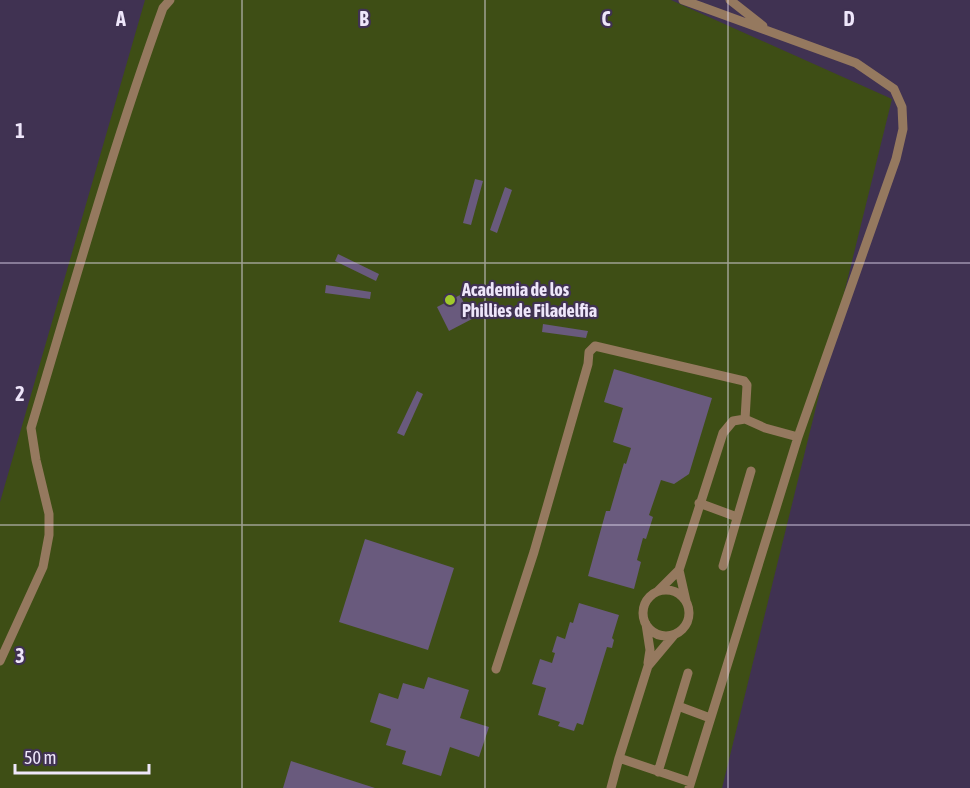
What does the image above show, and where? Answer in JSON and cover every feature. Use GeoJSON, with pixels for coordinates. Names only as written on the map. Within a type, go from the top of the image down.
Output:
{"type":"FeatureCollection","features":[{"type":"Feature","properties":{"kind":"lane"},"geometry":{"type":"LineString","coordinates":[[0,661],[43,567],[50,535],[50,514],[36,460],[32,428],[135,88],[163,8],[170,0]]}},
{"type":"Feature","properties":{"kind":"lane"},"geometry":{"type":"LineString","coordinates":[[619,758],[690,785],[798,436],[896,159],[903,129],[902,107],[894,89],[856,63],[684,0]]}},
{"type":"Feature","properties":{"kind":"lane"},"geometry":{"type":"LineString","coordinates":[[730,0],[771,33]]}},
{"type":"Feature","properties":{"kind":"lane"},"geometry":{"type":"LineString","coordinates":[[496,669],[534,552],[590,352],[595,346],[744,381],[747,385],[745,418]]}},
{"type":"Feature","properties":{"kind":"lane"},"geometry":{"type":"LineString","coordinates":[[610,788],[648,666],[650,650],[644,609],[646,601],[679,570],[723,433],[733,421],[745,418],[765,428],[798,436]]}},
{"type":"Feature","properties":{"kind":"lane"},"geometry":{"type":"LineString","coordinates":[[723,566],[751,471]]}},
{"type":"Feature","properties":{"kind":"lane"},"geometry":{"type":"LineString","coordinates":[[699,503],[737,517]]}},
{"type":"Feature","properties":{"kind":"lane"},"geometry":{"type":"LineString","coordinates":[[648,666],[674,634],[686,624],[689,617],[679,570]]}},
{"type":"Feature","properties":{"kind":"lane"},"geometry":{"type":"LineString","coordinates":[[658,591],[674,591],[686,601]]}},
{"type":"Feature","properties":{"kind":"lane"},"geometry":{"type":"LineString","coordinates":[[646,624],[658,634],[674,634]]}},
{"type":"Feature","properties":{"kind":"lane"},"geometry":{"type":"LineString","coordinates":[[658,772],[688,673]]}},
{"type":"Feature","properties":{"kind":"lane"},"geometry":{"type":"LineString","coordinates":[[678,706],[710,718]]}},
{"type":"Feature","properties":{"kind":"green space","name":"Academia de los Phillies de Filadelfia"},"geometry":{"type":"Polygon","coordinates":[[[145,0],[671,0],[892,99],[722,788],[0,788],[0,502],[145,0]]]}},
{"type":"Feature","properties":{"kind":"building"},"geometry":{"type":"Polygon","coordinates":[[[475,179],[483,181],[471,225],[463,223],[475,179]]]}},
{"type":"Feature","properties":{"kind":"building"},"geometry":{"type":"Polygon","coordinates":[[[505,187],[512,190],[497,233],[490,230],[505,187]]]}},
{"type":"Feature","properties":{"kind":"building"},"geometry":{"type":"Polygon","coordinates":[[[338,254],[379,274],[376,281],[335,261],[338,254]]]}},
{"type":"Feature","properties":{"kind":"building"},"geometry":{"type":"Polygon","coordinates":[[[326,285],[371,292],[370,299],[325,293],[326,285]]]}},
{"type":"Feature","properties":{"kind":"building"},"geometry":{"type":"Polygon","coordinates":[[[460,295],[472,319],[449,331],[437,307],[460,295]]]}},
{"type":"Feature","properties":{"kind":"building"},"geometry":{"type":"Polygon","coordinates":[[[543,324],[588,331],[586,338],[542,332],[543,324]]]}},
{"type":"Feature","properties":{"kind":"building"},"geometry":{"type":"Polygon","coordinates":[[[614,369],[712,398],[689,474],[674,484],[661,480],[649,515],[653,517],[646,539],[643,538],[637,560],[641,562],[634,589],[588,576],[606,511],[610,511],[624,463],[626,464],[631,448],[613,442],[623,408],[604,402],[614,369]]]}},
{"type":"Feature","properties":{"kind":"building"},"geometry":{"type":"Polygon","coordinates":[[[417,391],[423,394],[404,436],[397,433],[417,391]]]}},
{"type":"Feature","properties":{"kind":"building"},"geometry":{"type":"Polygon","coordinates":[[[365,539],[454,568],[428,650],[339,622],[365,539]]]}},
{"type":"Feature","properties":{"kind":"building"},"geometry":{"type":"Polygon","coordinates":[[[579,603],[619,615],[612,638],[614,640],[612,648],[607,647],[583,725],[577,723],[574,731],[558,726],[560,722],[538,715],[546,688],[532,684],[540,659],[552,663],[555,653],[552,652],[557,636],[565,639],[579,603]]]}},
{"type":"Feature","properties":{"kind":"building"},"geometry":{"type":"Polygon","coordinates":[[[428,677],[469,690],[460,718],[489,727],[479,757],[450,747],[441,776],[402,764],[406,751],[386,745],[391,729],[370,722],[379,693],[398,699],[403,683],[424,689],[428,677]]]}},
{"type":"Feature","properties":{"kind":"building"},"geometry":{"type":"Polygon","coordinates":[[[291,761],[375,788],[283,788],[291,761]]]}},
{"type":"Feature","properties":{"kind":"place","name":"Academia de los Phillies de Filadelfia"},"geometry":{"type":"Point","coordinates":[450,300]}}]}
